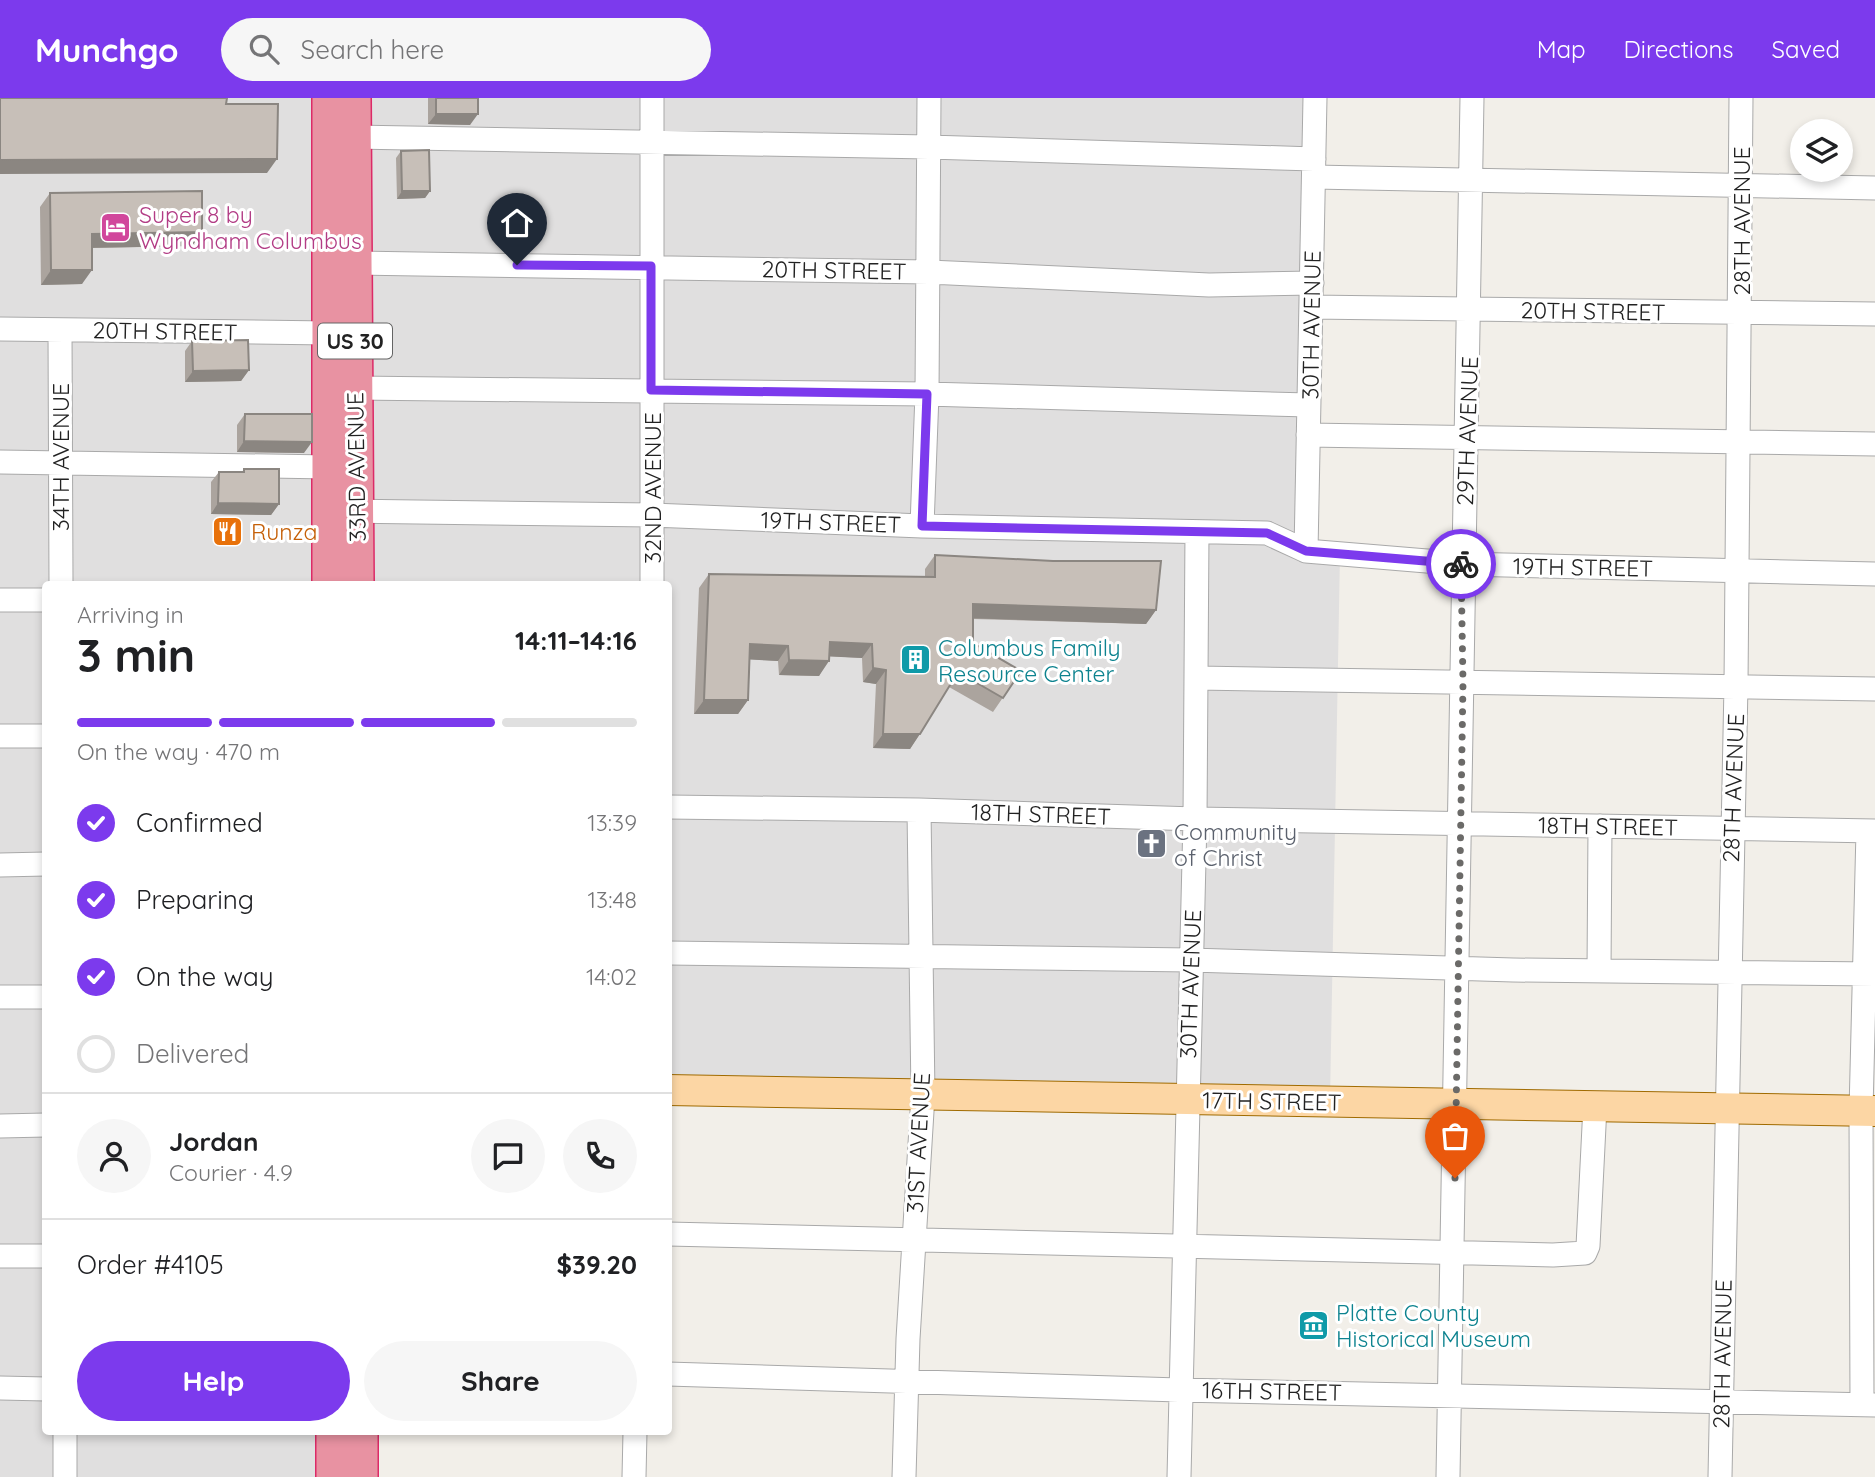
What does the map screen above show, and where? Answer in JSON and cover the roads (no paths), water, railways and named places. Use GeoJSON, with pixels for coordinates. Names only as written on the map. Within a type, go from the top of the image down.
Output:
{"type":"FeatureCollection","features":[{"type":"Feature","properties":{"kind":"highway","name":"33RD AVENUE"},"geometry":{"type":"LineString","coordinates":[[329,98],[329,467],[343,511],[356,581]]}},
{"type":"Feature","properties":{"kind":"highway","name":"33RD AVENUE"},"geometry":{"type":"LineString","coordinates":[[330,581],[343,511],[355,388],[354,98]]}},
{"type":"Feature","properties":{"kind":"highway"},"geometry":{"type":"LineString","coordinates":[[333,1435],[333,1477]]}},
{"type":"Feature","properties":{"kind":"highway"},"geometry":{"type":"LineString","coordinates":[[361,1435],[361,1477]]}},
{"type":"Feature","properties":{"kind":"main road","name":"17TH STREET"},"geometry":{"type":"LineString","coordinates":[[672,1090],[1868,1111]]}},
{"type":"Feature","properties":{"kind":"street","name":"32ND AVENUE"},"geometry":{"type":"LineString","coordinates":[[652,98],[652,581]]}},
{"type":"Feature","properties":{"kind":"street"},"geometry":{"type":"LineString","coordinates":[[922,526],[929,272],[929,98]]}},
{"type":"Feature","properties":{"kind":"street","name":"30TH AVENUE"},"geometry":{"type":"LineString","coordinates":[[1306,551],[1315,98]]}},
{"type":"Feature","properties":{"kind":"street","name":"29TH AVENUE"},"geometry":{"type":"LineString","coordinates":[[1448,1477],[1457,1104],[1472,98]]}},
{"type":"Feature","properties":{"kind":"street","name":"28TH AVENUE"},"geometry":{"type":"LineString","coordinates":[[1720,1477],[1730,1109],[1729,970],[1736,685],[1741,98]]}},
{"type":"Feature","properties":{"kind":"street"},"geometry":{"type":"LineString","coordinates":[[353,137],[929,147],[1314,168],[1472,180],[1875,188]]}},
{"type":"Feature","properties":{"kind":"street","name":"20TH STREET"},"geometry":{"type":"LineString","coordinates":[[356,263],[929,272],[1209,285],[1312,283]]}},
{"type":"Feature","properties":{"kind":"street","name":"20TH STREET"},"geometry":{"type":"LineString","coordinates":[[1311,307],[1875,314]]}},
{"type":"Feature","properties":{"kind":"street","name":"20TH STREET"},"geometry":{"type":"LineString","coordinates":[[0,330],[329,333]]}},
{"type":"Feature","properties":{"kind":"street","name":"34TH AVENUE"},"geometry":{"type":"LineString","coordinates":[[60,330],[58,461],[61,581]]}},
{"type":"Feature","properties":{"kind":"street"},"geometry":{"type":"LineString","coordinates":[[355,388],[927,394],[1308,405]]}},
{"type":"Feature","properties":{"kind":"street"},"geometry":{"type":"LineString","coordinates":[[1308,436],[1875,444]]}},
{"type":"Feature","properties":{"kind":"street"},"geometry":{"type":"LineString","coordinates":[[0,462],[329,467]]}},
{"type":"Feature","properties":{"kind":"street","name":"19TH STREET"},"geometry":{"type":"LineString","coordinates":[[343,511],[652,515],[922,526],[1267,533],[1306,551],[1463,564],[1875,573]]}},
{"type":"Feature","properties":{"kind":"street","name":"30TH AVENUE"},"geometry":{"type":"LineString","coordinates":[[1179,1477],[1179,1390],[1195,819],[1197,533]]}},
{"type":"Feature","properties":{"kind":"street"},"geometry":{"type":"LineString","coordinates":[[0,600],[42,600]]}},
{"type":"Feature","properties":{"kind":"street"},"geometry":{"type":"LineString","coordinates":[[1197,678],[1567,687],[1736,685],[1875,689]]}},
{"type":"Feature","properties":{"kind":"street"},"geometry":{"type":"LineString","coordinates":[[0,736],[42,736]]}},
{"type":"Feature","properties":{"kind":"street","name":"18TH STREET"},"geometry":{"type":"LineString","coordinates":[[672,807],[1871,831]]}},
{"type":"Feature","properties":{"kind":"street","name":"31ST AVENUE"},"geometry":{"type":"LineString","coordinates":[[904,1477],[923,1095],[919,810]]}},
{"type":"Feature","properties":{"kind":"street"},"geometry":{"type":"LineString","coordinates":[[1599,971],[1600,826]]}},
{"type":"Feature","properties":{"kind":"street"},"geometry":{"type":"LineString","coordinates":[[1869,1405],[1871,831]]}},
{"type":"Feature","properties":{"kind":"street"},"geometry":{"type":"LineString","coordinates":[[0,864],[42,864]]}},
{"type":"Feature","properties":{"kind":"street"},"geometry":{"type":"LineString","coordinates":[[672,953],[921,955],[1599,971],[1729,970],[1870,974]]}},
{"type":"Feature","properties":{"kind":"street"},"geometry":{"type":"LineString","coordinates":[[0,997],[42,998]]}},
{"type":"Feature","properties":{"kind":"street"},"geometry":{"type":"LineString","coordinates":[[672,1234],[1454,1253],[1585,1253],[1588,1246],[1595,1106]]}},
{"type":"Feature","properties":{"kind":"street"},"geometry":{"type":"LineString","coordinates":[[0,1126],[42,1125]]}},
{"type":"Feature","properties":{"kind":"street"},"geometry":{"type":"LineString","coordinates":[[0,1256],[42,1256]]}},
{"type":"Feature","properties":{"kind":"street","name":"16TH STREET"},"geometry":{"type":"LineString","coordinates":[[672,1374],[1179,1390],[1869,1405]]}},
{"type":"Feature","properties":{"kind":"street"},"geometry":{"type":"LineString","coordinates":[[0,1388],[42,1389]]}},
{"type":"Feature","properties":{"kind":"street"},"geometry":{"type":"LineString","coordinates":[[65,1435],[65,1477]]}},
{"type":"Feature","properties":{"kind":"street"},"geometry":{"type":"LineString","coordinates":[[634,1477],[635,1435]]}},
{"type":"Feature","properties":{"kind":"place","name":"Super 8 by Wyndham Columbus"},"geometry":{"type":"Point","coordinates":[116,227]}},
{"type":"Feature","properties":{"kind":"place","name":"Runza"},"geometry":{"type":"Point","coordinates":[228,531]}},
{"type":"Feature","properties":{"kind":"place","name":"Columbus Family Resource Center"},"geometry":{"type":"Point","coordinates":[915,660]}},
{"type":"Feature","properties":{"kind":"place","name":"Community of Christ"},"geometry":{"type":"Point","coordinates":[1151,844]}},
{"type":"Feature","properties":{"kind":"place","name":"Platte County Historical Museum"},"geometry":{"type":"Point","coordinates":[1313,1325]}}]}
